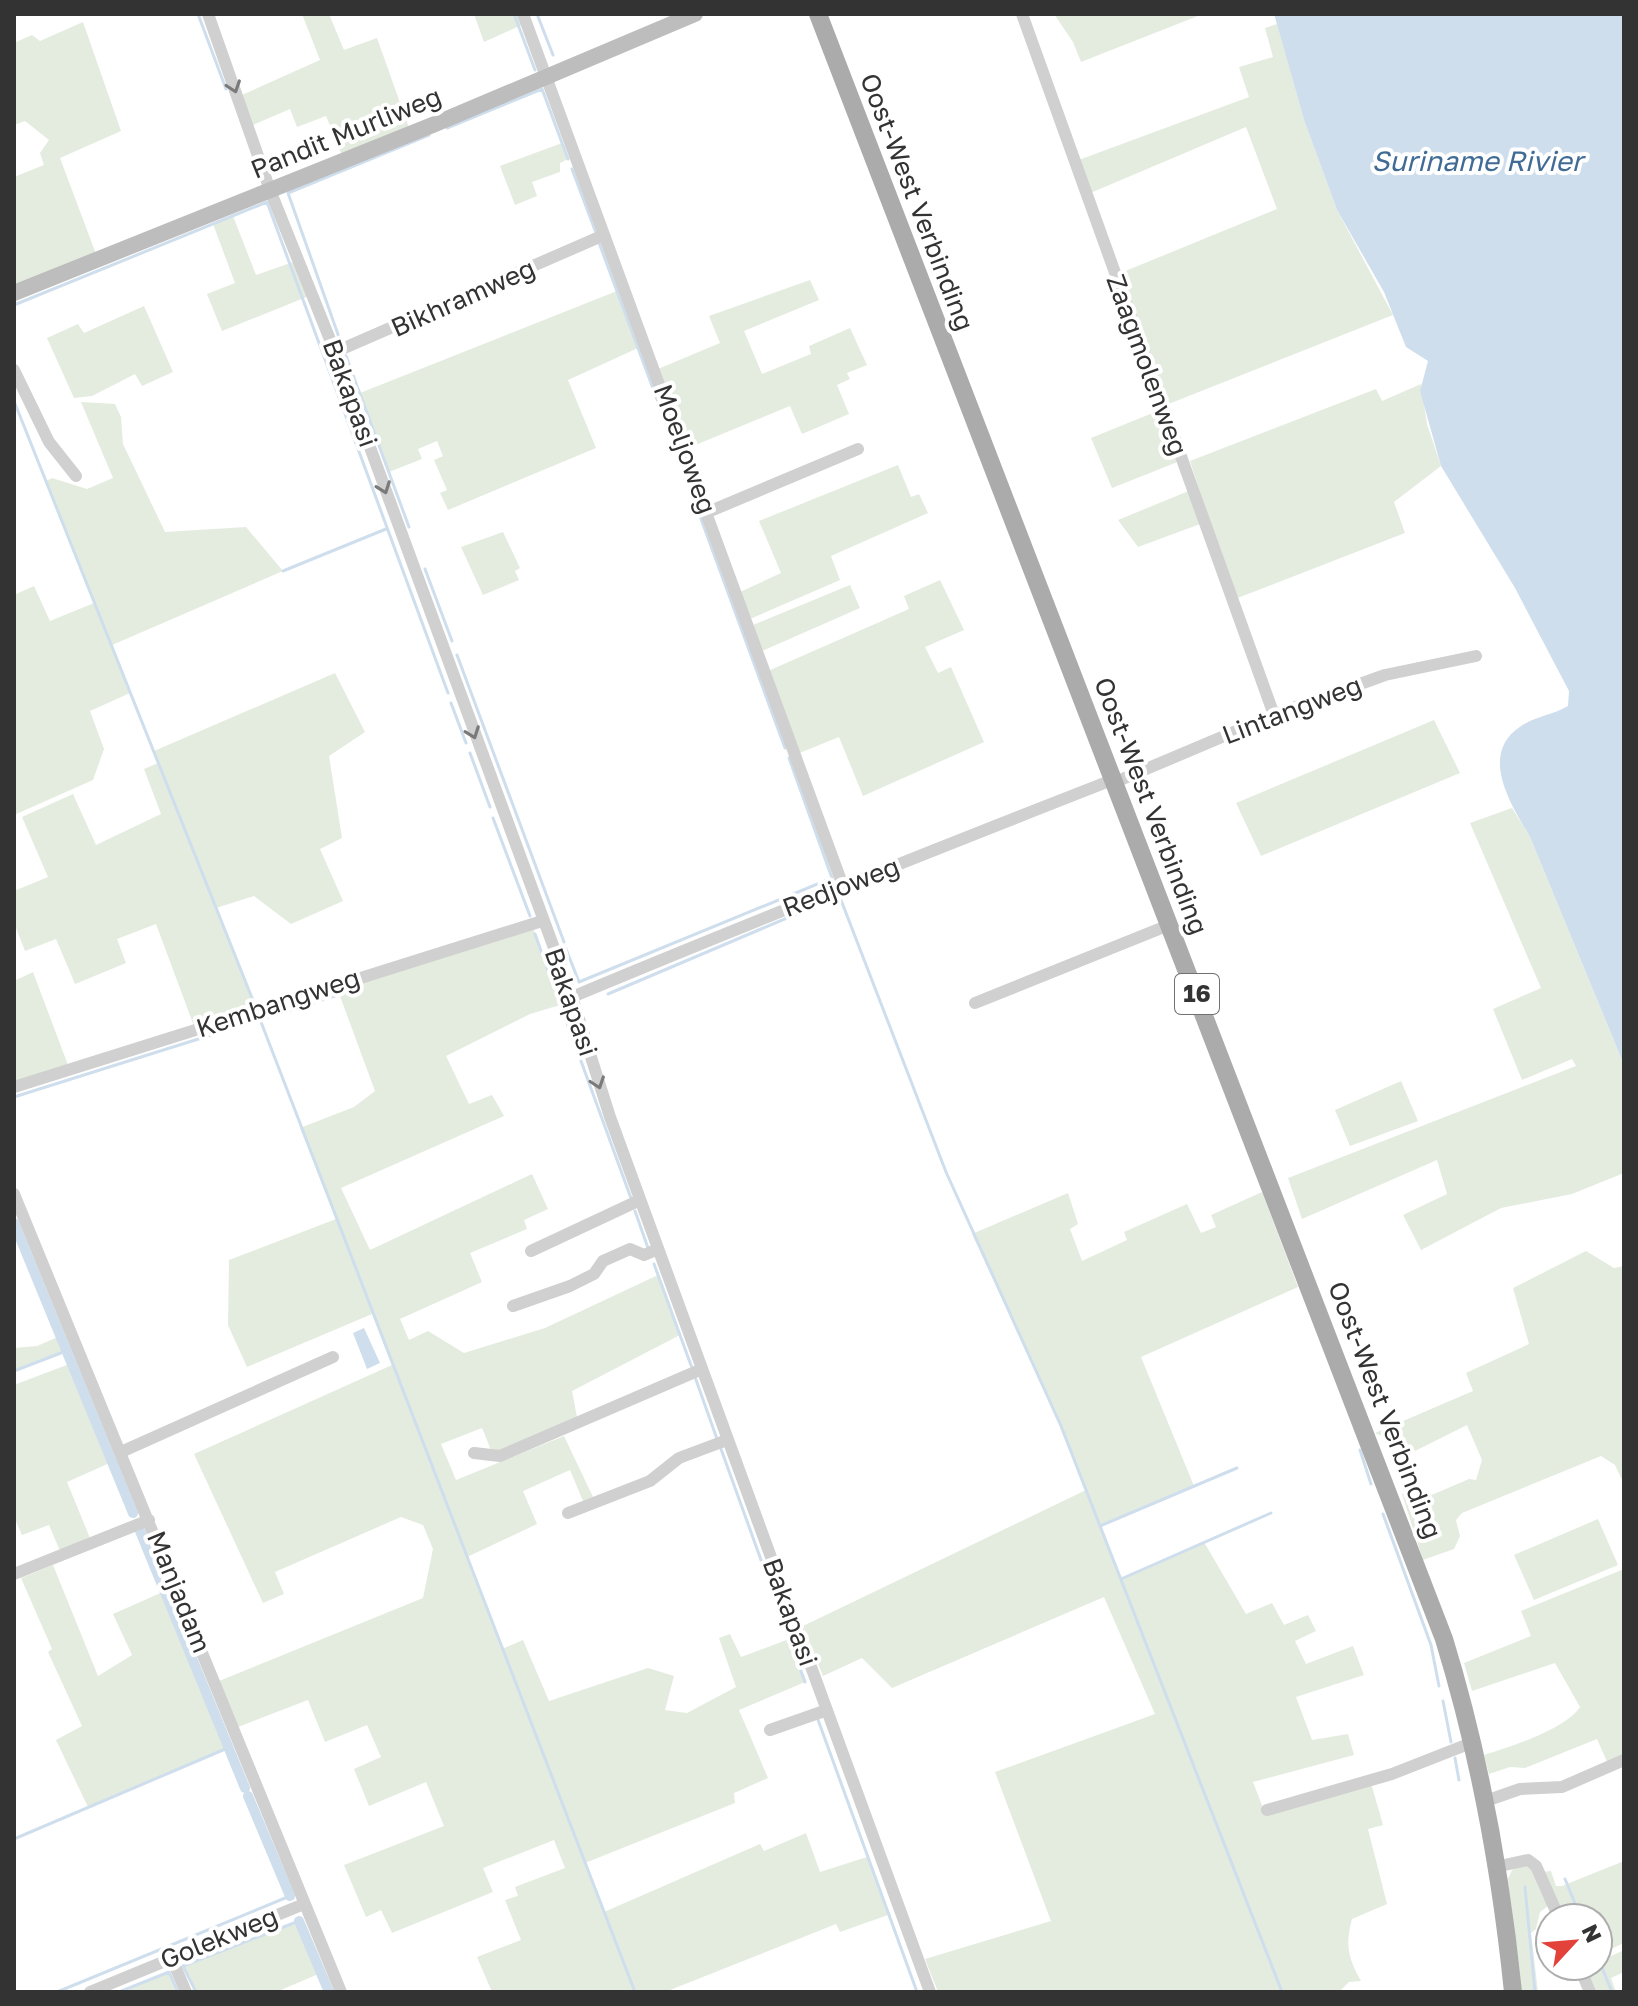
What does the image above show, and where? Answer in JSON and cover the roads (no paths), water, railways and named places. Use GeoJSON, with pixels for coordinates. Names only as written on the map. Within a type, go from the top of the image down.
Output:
{"type":"FeatureCollection","features":[{"type":"Feature","properties":{"kind":"main road","name":"Oost-West Verbinding"},"geometry":{"type":"LineString","coordinates":[[818,14],[1418,1566],[1459,1688],[1495,1867],[1513,1992]]}},
{"type":"Feature","properties":{"kind":"street","name":"Bakapasi"},"geometry":{"type":"LineString","coordinates":[[208,14],[270,190],[335,352],[572,997],[577,1023],[640,1200],[930,1992]]}},
{"type":"Feature","properties":{"kind":"street","name":"Moeljoweg"},"geometry":{"type":"LineString","coordinates":[[523,14],[599,237],[708,512],[843,886]]}},
{"type":"Feature","properties":{"kind":"street","name":"Pandit Murliweg"},"geometry":{"type":"LineString","coordinates":[[14,293],[695,14]]}},
{"type":"Feature","properties":{"kind":"street","name":"Zaagmolenweg"},"geometry":{"type":"LineString","coordinates":[[1022,14],[1274,715]]}},
{"type":"Feature","properties":{"kind":"street","name":"Bikhramweg"},"geometry":{"type":"LineString","coordinates":[[335,352],[599,237]]}},
{"type":"Feature","properties":{"kind":"street"},"geometry":{"type":"LineString","coordinates":[[14,370],[49,442],[76,476]]}},
{"type":"Feature","properties":{"kind":"street"},"geometry":{"type":"LineString","coordinates":[[708,512],[858,449]]}},
{"type":"Feature","properties":{"kind":"street","name":"Lintangweg"},"geometry":{"type":"LineString","coordinates":[[1112,781],[1274,715],[1385,675],[1476,656]]}},
{"type":"Feature","properties":{"kind":"street","name":"Redjoweg"},"geometry":{"type":"LineString","coordinates":[[572,997],[843,886],[1112,781]]}},
{"type":"Feature","properties":{"kind":"street","name":"Kembangweg"},"geometry":{"type":"LineString","coordinates":[[14,1087],[542,921]]}},
{"type":"Feature","properties":{"kind":"street"},"geometry":{"type":"LineString","coordinates":[[975,1003],[1169,925]]}},
{"type":"Feature","properties":{"kind":"street","name":"Manjadam"},"geometry":{"type":"LineString","coordinates":[[14,1194],[341,1992]]}},
{"type":"Feature","properties":{"kind":"street"},"geometry":{"type":"LineString","coordinates":[[531,1251],[640,1200]]}},
{"type":"Feature","properties":{"kind":"street"},"geometry":{"type":"LineString","coordinates":[[513,1306],[570,1286],[594,1274],[603,1261],[630,1249],[644,1255],[658,1249]]}},
{"type":"Feature","properties":{"kind":"street"},"geometry":{"type":"LineString","coordinates":[[121,1452],[333,1357]]}},
{"type":"Feature","properties":{"kind":"street"},"geometry":{"type":"LineString","coordinates":[[474,1453],[500,1456],[702,1369]]}},
{"type":"Feature","properties":{"kind":"street"},"geometry":{"type":"LineString","coordinates":[[568,1513],[650,1481],[679,1458],[727,1440]]}},
{"type":"Feature","properties":{"kind":"street"},"geometry":{"type":"LineString","coordinates":[[14,1574],[149,1520]]}},
{"type":"Feature","properties":{"kind":"street"},"geometry":{"type":"LineString","coordinates":[[770,1730],[827,1710]]}},
{"type":"Feature","properties":{"kind":"street"},"geometry":{"type":"LineString","coordinates":[[1267,1810],[1392,1774],[1471,1743]]}},
{"type":"Feature","properties":{"kind":"street"},"geometry":{"type":"LineString","coordinates":[[1483,1802],[1520,1789],[1566,1786],[1624,1760]]}},
{"type":"Feature","properties":{"kind":"street"},"geometry":{"type":"LineString","coordinates":[[1495,1867],[1528,1860],[1536,1866],[1552,1902]]}},
{"type":"Feature","properties":{"kind":"street","name":"Golekweg"},"geometry":{"type":"LineString","coordinates":[[90,1992],[304,1904]]}},
{"type":"Feature","properties":{"kind":"street"},"geometry":{"type":"LineString","coordinates":[[171,1957],[186,1992]]}},
{"type":"Feature","properties":{"kind":"water","name":"Suriname Rivier"},"geometry":{"type":"Polygon","coordinates":[[[1274,14],[1624,14],[1624,1065],[1530,837],[1502,780],[1500,765],[1508,737],[1521,726],[1568,706],[1569,691],[1515,588],[1441,466],[1420,391],[1428,361],[1406,347],[1384,292],[1337,210],[1304,120],[1274,14]]]}},
{"type":"Feature","properties":{"kind":"water"},"geometry":{"type":"Polygon","coordinates":[[[364,1328],[380,1363],[367,1369],[353,1333],[364,1328]]]}},
{"type":"Feature","properties":{"kind":"waterway"},"geometry":{"type":"LineString","coordinates":[[198,14],[226,89]]}},
{"type":"Feature","properties":{"kind":"waterway"},"geometry":{"type":"LineString","coordinates":[[514,14],[535,70]]}},
{"type":"Feature","properties":{"kind":"waterway"},"geometry":{"type":"LineString","coordinates":[[537,14],[553,55]]}},
{"type":"Feature","properties":{"kind":"waterway"},"geometry":{"type":"LineString","coordinates":[[447,128],[542,89],[568,159]]}},
{"type":"Feature","properties":{"kind":"waterway"},"geometry":{"type":"LineString","coordinates":[[340,340],[288,193],[429,135]]}},
{"type":"Feature","properties":{"kind":"waterway"},"geometry":{"type":"LineString","coordinates":[[572,169],[596,233]]}},
{"type":"Feature","properties":{"kind":"waterway"},"geometry":{"type":"LineString","coordinates":[[14,305],[267,202],[448,693]]}},
{"type":"Feature","properties":{"kind":"waterway"},"geometry":{"type":"LineString","coordinates":[[598,240],[671,437]]}},
{"type":"Feature","properties":{"kind":"waterway"},"geometry":{"type":"LineString","coordinates":[[346,356],[409,527]]}},
{"type":"Feature","properties":{"kind":"waterway"},"geometry":{"type":"LineString","coordinates":[[14,401],[254,1003]]}},
{"type":"Feature","properties":{"kind":"waterway"},"geometry":{"type":"LineString","coordinates":[[697,508],[785,748]]}},
{"type":"Feature","properties":{"kind":"waterway"},"geometry":{"type":"LineString","coordinates":[[283,571],[386,529]]}},
{"type":"Feature","properties":{"kind":"waterway"},"geometry":{"type":"LineString","coordinates":[[425,569],[452,641]]}},
{"type":"Feature","properties":{"kind":"waterway"},"geometry":{"type":"LineString","coordinates":[[457,655],[564,942]]}},
{"type":"Feature","properties":{"kind":"waterway"},"geometry":{"type":"LineString","coordinates":[[451,703],[466,743]]}},
{"type":"Feature","properties":{"kind":"waterway"},"geometry":{"type":"LineString","coordinates":[[470,753],[490,807]]}},
{"type":"Feature","properties":{"kind":"waterway"},"geometry":{"type":"LineString","coordinates":[[566,949],[579,982],[832,878],[789,758]]}},
{"type":"Feature","properties":{"kind":"waterway"},"geometry":{"type":"LineString","coordinates":[[493,818],[530,916]]}},
{"type":"Feature","properties":{"kind":"waterway"},"geometry":{"type":"LineString","coordinates":[[608,994],[827,901],[841,900],[946,1172],[1061,1426],[1282,1992]]}},
{"type":"Feature","properties":{"kind":"waterway"},"geometry":{"type":"LineString","coordinates":[[535,934],[577,1051]]}},
{"type":"Feature","properties":{"kind":"waterway"},"geometry":{"type":"LineString","coordinates":[[14,1097],[338,995]]}},
{"type":"Feature","properties":{"kind":"waterway"},"geometry":{"type":"LineString","coordinates":[[261,1022],[635,1992]]}},
{"type":"Feature","properties":{"kind":"waterway"},"geometry":{"type":"LineString","coordinates":[[581,1061],[632,1201]]}},
{"type":"Feature","properties":{"kind":"waterway"},"geometry":{"type":"LineString","coordinates":[[635,1211],[648,1248]]}},
{"type":"Feature","properties":{"kind":"waterway"},"geometry":{"type":"LineString","coordinates":[[14,1223],[133,1513]]}},
{"type":"Feature","properties":{"kind":"waterway"},"geometry":{"type":"LineString","coordinates":[[654,1264],[692,1368]]}},
{"type":"Feature","properties":{"kind":"waterway"},"geometry":{"type":"LineString","coordinates":[[14,1371],[66,1351]]}},
{"type":"Feature","properties":{"kind":"waterway"},"geometry":{"type":"LineString","coordinates":[[695,1377],[717,1439]]}},
{"type":"Feature","properties":{"kind":"waterway"},"geometry":{"type":"LineString","coordinates":[[721,1449],[805,1682]]}},
{"type":"Feature","properties":{"kind":"waterway"},"geometry":{"type":"LineString","coordinates":[[1360,1450],[1371,1484]]}},
{"type":"Feature","properties":{"kind":"waterway"},"geometry":{"type":"LineString","coordinates":[[1100,1526],[1237,1468]]}},
{"type":"Feature","properties":{"kind":"waterway"},"geometry":{"type":"LineString","coordinates":[[1121,1579],[1271,1513]]}},
{"type":"Feature","properties":{"kind":"waterway"},"geometry":{"type":"LineString","coordinates":[[1383,1514],[1431,1645],[1439,1686]]}},
{"type":"Feature","properties":{"kind":"waterway"},"geometry":{"type":"LineString","coordinates":[[140,1531],[245,1788]]}},
{"type":"Feature","properties":{"kind":"waterway"},"geometry":{"type":"LineString","coordinates":[[1443,1701],[1451,1742]]}},
{"type":"Feature","properties":{"kind":"waterway"},"geometry":{"type":"LineString","coordinates":[[817,1717],[917,1992]]}},
{"type":"Feature","properties":{"kind":"waterway"},"geometry":{"type":"LineString","coordinates":[[14,1839],[230,1747]]}},
{"type":"Feature","properties":{"kind":"waterway"},"geometry":{"type":"LineString","coordinates":[[1455,1758],[1459,1780]]}},
{"type":"Feature","properties":{"kind":"waterway"},"geometry":{"type":"LineString","coordinates":[[248,1796],[290,1896]]}},
{"type":"Feature","properties":{"kind":"waterway"},"geometry":{"type":"LineString","coordinates":[[1565,1879],[1574,1902]]}},
{"type":"Feature","properties":{"kind":"waterway"},"geometry":{"type":"LineString","coordinates":[[1525,1887],[1535,1992]]}},
{"type":"Feature","properties":{"kind":"waterway"},"geometry":{"type":"LineString","coordinates":[[57,1992],[290,1896]]}},
{"type":"Feature","properties":{"kind":"waterway"},"geometry":{"type":"LineString","coordinates":[[196,1992],[183,1966],[299,1921]]}},
{"type":"Feature","properties":{"kind":"waterway"},"geometry":{"type":"LineString","coordinates":[[299,1921],[329,1992]]}},
{"type":"Feature","properties":{"kind":"waterway"},"geometry":{"type":"LineString","coordinates":[[119,1992],[169,1972],[178,1992]]}},
{"type":"Feature","properties":{"kind":"waterway"},"geometry":{"type":"LineString","coordinates":[[1608,1982],[1612,1992]]}}]}
